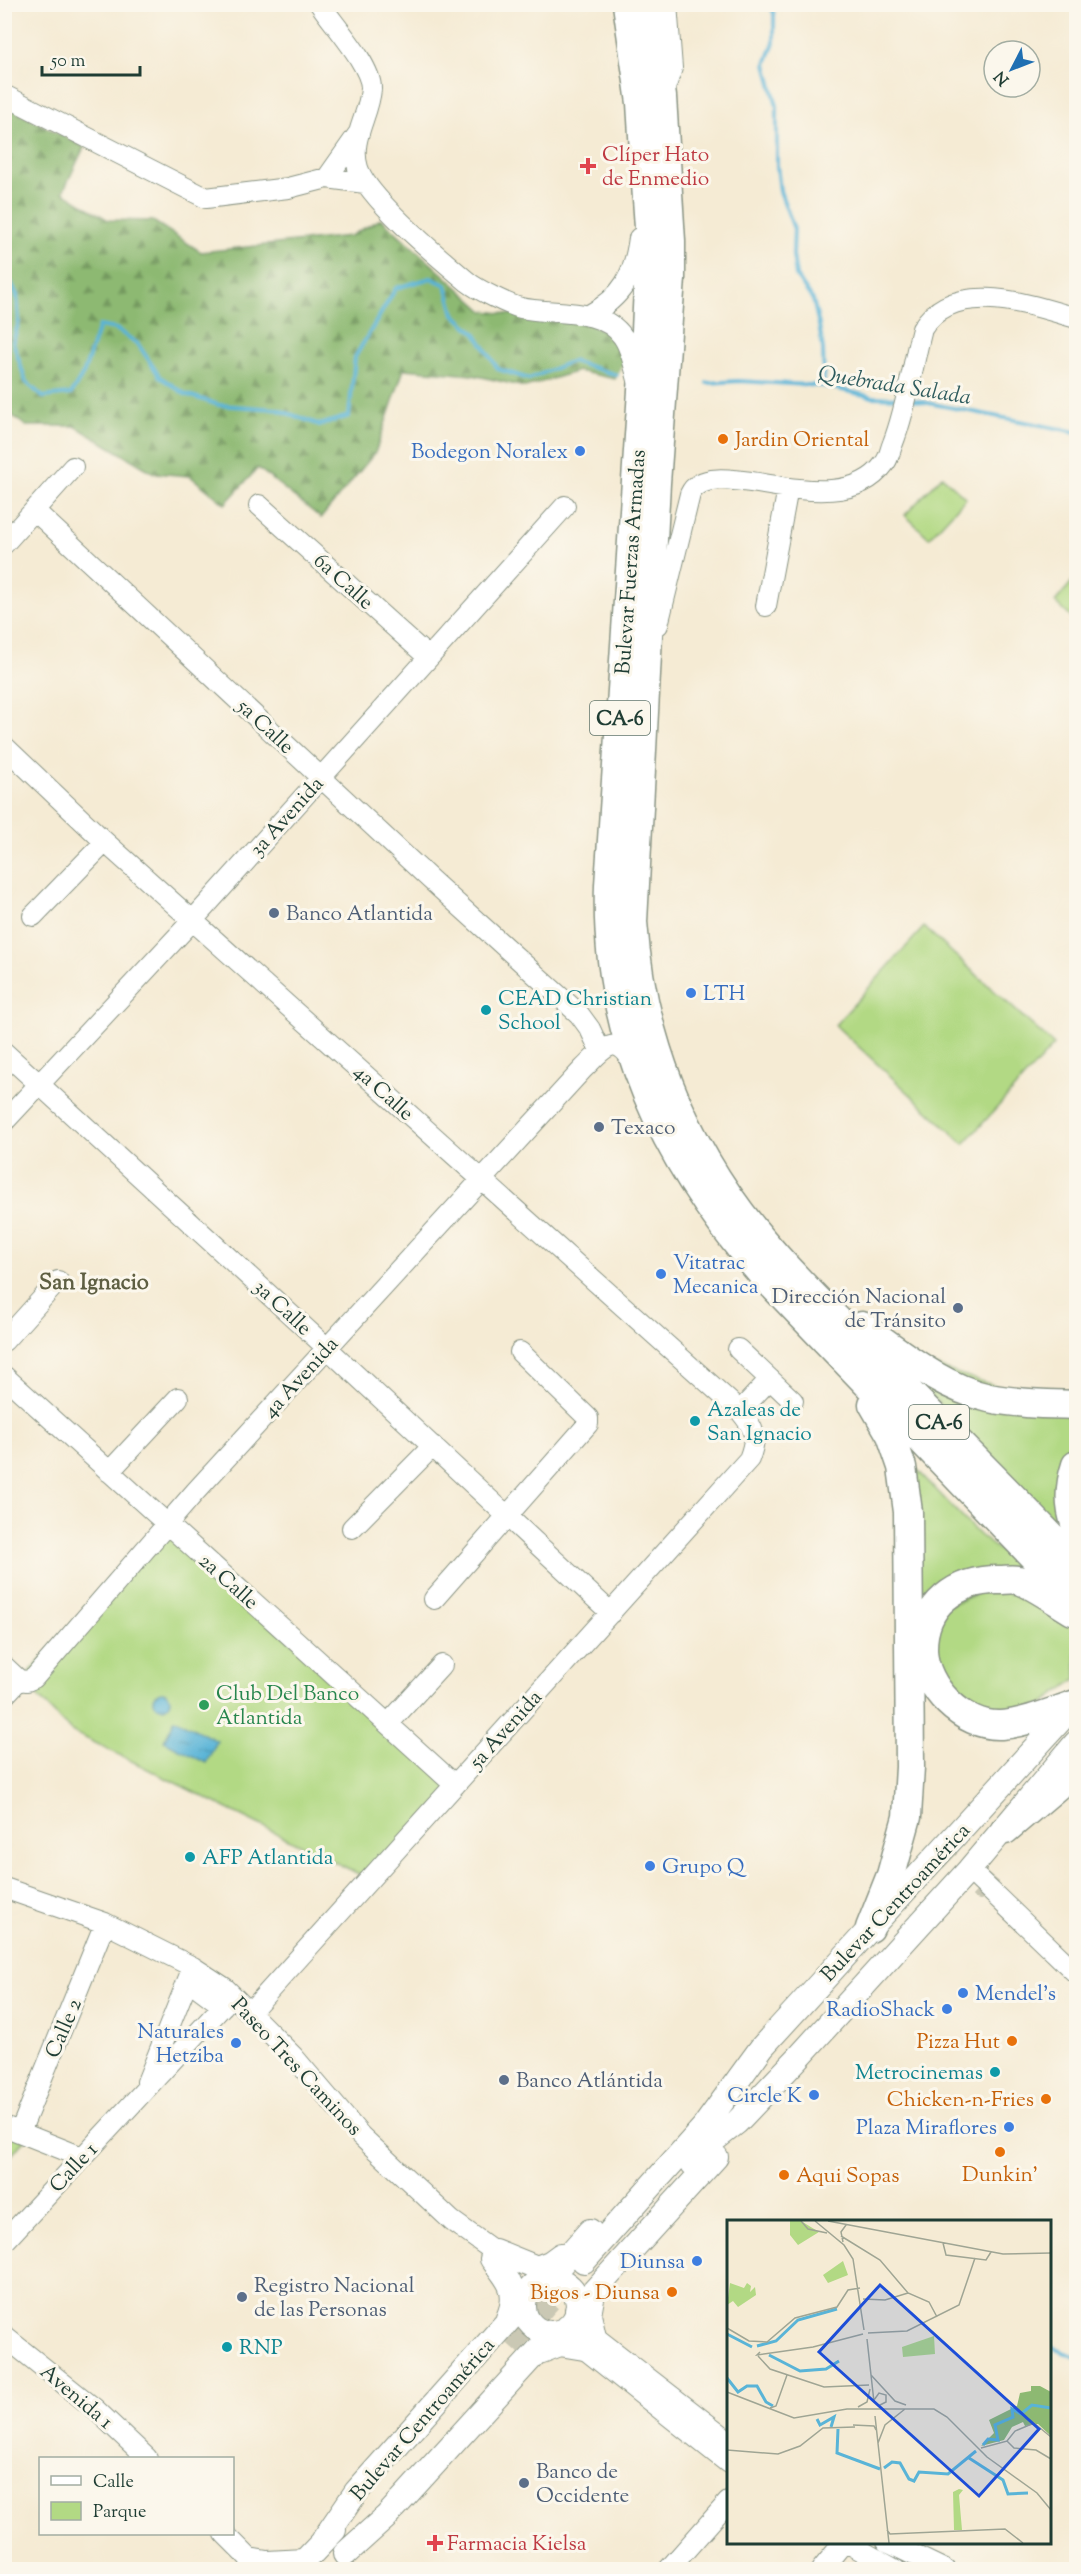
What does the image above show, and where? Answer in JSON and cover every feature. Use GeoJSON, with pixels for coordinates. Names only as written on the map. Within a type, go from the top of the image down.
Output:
{"type":"FeatureCollection","features":[{"type":"Feature","properties":{"kind":"highway","name":"Bulevar Fuerzas Armadas"},"geometry":{"type":"LineString","coordinates":[[627,4],[641,103],[650,242],[609,885],[608,918],[615,991],[638,1070],[670,1146],[715,1217],[760,1272],[1077,1601]]}},
{"type":"Feature","properties":{"kind":"highway","name":"Bulevar Fuerzas Armadas"},"geometry":{"type":"LineString","coordinates":[[649,4],[662,97],[671,241],[670,307],[656,486],[633,922],[636,958],[651,1033],[673,1097],[701,1153],[754,1229],[802,1283],[1077,1562]]}},
{"type":"Feature","properties":{"kind":"highway"},"geometry":{"type":"LineString","coordinates":[[802,1283],[933,1376],[957,1388],[988,1398],[1014,1402],[1077,1406]]}},
{"type":"Feature","properties":{"kind":"highway"},"geometry":{"type":"LineString","coordinates":[[845,1359],[891,1435],[902,1467],[908,1512],[910,1767],[907,1817],[891,1875],[870,1928]]}},
{"type":"Feature","properties":{"kind":"highway"},"geometry":{"type":"LineString","coordinates":[[1077,1465],[1072,1479],[1070,1498],[1077,1526]]}},
{"type":"Feature","properties":{"kind":"highway"},"geometry":{"type":"LineString","coordinates":[[1076,1704],[1039,1717],[999,1725],[961,1715],[944,1698],[930,1675],[923,1651],[927,1619],[936,1606],[965,1583],[984,1579],[1019,1580],[1077,1612]]}},
{"type":"Feature","properties":{"kind":"highway"},"geometry":{"type":"LineString","coordinates":[[1005,1830],[1077,1770]]}},
{"type":"Feature","properties":{"kind":"main road","name":"Bulevar Centroamérica"},"geometry":{"type":"LineString","coordinates":[[301,2564],[324,2540],[368,2502],[517,2345],[567,2323],[591,2274],[762,2048],[1076,1704]]}},
{"type":"Feature","properties":{"kind":"main road","name":"Bulevar Centroamérica"},"geometry":{"type":"LineString","coordinates":[[591,2274],[714,2140],[737,2122],[969,1870],[1077,1743]]}},
{"type":"Feature","properties":{"kind":"main road","name":"Bulevar Centroamérica"},"geometry":{"type":"LineString","coordinates":[[338,2562],[517,2345],[534,2290],[696,2116],[719,2105]]}},
{"type":"Feature","properties":{"kind":"main road"},"geometry":{"type":"LineString","coordinates":[[494,2255],[529,2266],[540,2267],[557,2258],[592,2228]]}},
{"type":"Feature","properties":{"kind":"main road"},"geometry":{"type":"LineString","coordinates":[[494,2255],[514,2296],[512,2307],[517,2345],[589,2342],[591,2274]]}},
{"type":"Feature","properties":{"kind":"main road"},"geometry":{"type":"LineString","coordinates":[[563,2282],[569,2287],[574,2294],[567,2323],[546,2333],[532,2325],[524,2311],[534,2290],[563,2282]]}},
{"type":"Feature","properties":{"kind":"street"},"geometry":{"type":"LineString","coordinates":[[320,4],[368,73],[371,88],[358,134],[356,151],[358,167],[365,183],[399,220],[471,284],[520,308],[589,315],[623,336],[641,389]]}},
{"type":"Feature","properties":{"kind":"street"},"geometry":{"type":"LineString","coordinates":[[662,97],[672,68],[667,4]]}},
{"type":"Feature","properties":{"kind":"street"},"geometry":{"type":"LineString","coordinates":[[4,95],[206,198],[280,190],[327,178],[365,183]]}},
{"type":"Feature","properties":{"kind":"street"},"geometry":{"type":"LineString","coordinates":[[327,178],[358,134]]}},
{"type":"Feature","properties":{"kind":"street"},"geometry":{"type":"LineString","coordinates":[[589,315],[613,299],[624,286],[635,265],[646,184]]}},
{"type":"Feature","properties":{"kind":"street"},"geometry":{"type":"LineString","coordinates":[[646,670],[690,494],[697,483],[717,477],[788,488],[844,489],[863,482],[886,463],[901,423],[922,329],[930,317],[940,309],[964,300],[992,300],[1025,303],[1077,318]]}},
{"type":"Feature","properties":{"kind":"street"},"geometry":{"type":"LineString","coordinates":[[6,540],[73,467]]}},
{"type":"Feature","properties":{"kind":"street"},"geometry":{"type":"LineString","coordinates":[[656,486],[690,494]]}},
{"type":"Feature","properties":{"kind":"street"},"geometry":{"type":"LineString","coordinates":[[766,606],[788,488]]}},
{"type":"Feature","properties":{"kind":"street","name":"6a Calle"},"geometry":{"type":"LineString","coordinates":[[259,504],[428,657]]}},
{"type":"Feature","properties":{"kind":"street","name":"3a Avenida"},"geometry":{"type":"LineString","coordinates":[[4,1122],[193,920],[565,506]]}},
{"type":"Feature","properties":{"kind":"street","name":"5a Calle"},"geometry":{"type":"LineString","coordinates":[[35,511],[579,1014],[597,1044]]}},
{"type":"Feature","properties":{"kind":"street","name":"4a Calle"},"geometry":{"type":"LineString","coordinates":[[4,746],[105,842],[740,1411],[752,1426],[755,1442]]}},
{"type":"Feature","properties":{"kind":"street"},"geometry":{"type":"LineString","coordinates":[[33,916],[105,842]]}},
{"type":"Feature","properties":{"kind":"street","name":"4a Avenida"},"geometry":{"type":"LineString","coordinates":[[583,1068],[609,1023],[615,991]]}},
{"type":"Feature","properties":{"kind":"street","name":"4a Avenida"},"geometry":{"type":"LineString","coordinates":[[4,1696],[12,1673],[27,1681],[34,1678],[326,1347],[583,1068],[608,1046],[616,1045],[623,1048],[638,1070]]}},
{"type":"Feature","properties":{"kind":"street","name":"3a Calle"},"geometry":{"type":"LineString","coordinates":[[4,1052],[326,1347],[611,1613]]}},
{"type":"Feature","properties":{"kind":"street"},"geometry":{"type":"LineString","coordinates":[[4,1341],[58,1281]]}},
{"type":"Feature","properties":{"kind":"street"},"geometry":{"type":"LineString","coordinates":[[738,1349],[793,1401]]}},
{"type":"Feature","properties":{"kind":"street"},"geometry":{"type":"LineString","coordinates":[[434,1599],[589,1420],[520,1352]]}},
{"type":"Feature","properties":{"kind":"street","name":"2a Calle"},"geometry":{"type":"LineString","coordinates":[[4,1376],[454,1785]]}},
{"type":"Feature","properties":{"kind":"street"},"geometry":{"type":"LineString","coordinates":[[740,1411],[770,1379]]}},
{"type":"Feature","properties":{"kind":"street"},"geometry":{"type":"LineString","coordinates":[[110,1472],[178,1398]]}},
{"type":"Feature","properties":{"kind":"street","name":"5a Avenida"},"geometry":{"type":"LineString","coordinates":[[250,2012],[749,1459],[755,1442]]}},
{"type":"Feature","properties":{"kind":"street"},"geometry":{"type":"LineString","coordinates":[[352,1528],[433,1446]]}},
{"type":"Feature","properties":{"kind":"street"},"geometry":{"type":"LineString","coordinates":[[388,1724],[442,1665]]}},
{"type":"Feature","properties":{"kind":"street"},"geometry":{"type":"LineString","coordinates":[[969,1870],[1077,1973]]}},
{"type":"Feature","properties":{"kind":"street","name":"Paseo Tres Caminos"},"geometry":{"type":"LineString","coordinates":[[5,1888],[105,1923],[190,1973],[228,2001],[250,2012],[293,2056],[361,2136],[424,2196],[494,2255],[515,2281],[534,2290]]}},
{"type":"Feature","properties":{"kind":"street","name":"Calle 2"},"geometry":{"type":"LineString","coordinates":[[12,2129],[105,1923]]}},
{"type":"Feature","properties":{"kind":"street","name":"Calle 1"},"geometry":{"type":"LineString","coordinates":[[143,2092],[190,1973]]}},
{"type":"Feature","properties":{"kind":"street","name":"Calle 1"},"geometry":{"type":"LineString","coordinates":[[4,2242],[228,2001]]}},
{"type":"Feature","properties":{"kind":"street"},"geometry":{"type":"LineString","coordinates":[[12,2129],[82,2157]]}},
{"type":"Feature","properties":{"kind":"street"},"geometry":{"type":"LineString","coordinates":[[567,2323],[727,2461]]}},
{"type":"Feature","properties":{"kind":"street","name":"Avenida 1"},"geometry":{"type":"LineString","coordinates":[[4,2336],[94,2408],[146,2457]]}},
{"type":"Feature","properties":{"kind":"street"},"geometry":{"type":"LineString","coordinates":[[589,2342],[727,2439]]}},
{"type":"Feature","properties":{"kind":"street"},"geometry":{"type":"LineString","coordinates":[[668,2570],[727,2504]]}},
{"type":"Feature","properties":{"kind":"street"},"geometry":{"type":"LineString","coordinates":[[226,2535],[250,2564],[267,2561],[301,2564]]}},
{"type":"Feature","properties":{"kind":"street"},"geometry":{"type":"LineString","coordinates":[[820,2570],[843,2544]]}},
{"type":"Feature","properties":{"kind":"street"},"geometry":{"type":"LineString","coordinates":[[849,2544],[896,2570]]}},
{"type":"Feature","properties":{"kind":"street"},"geometry":{"type":"LineString","coordinates":[[891,2544],[945,2570]]}},
{"type":"Feature","properties":{"kind":"green space"},"geometry":{"type":"Polygon","coordinates":[[[4,105],[84,147],[63,192],[108,220],[153,221],[201,252],[350,236],[381,219],[484,311],[588,323],[617,338],[625,361],[615,379],[578,371],[525,387],[473,375],[404,369],[375,453],[321,518],[258,468],[225,504],[190,476],[154,473],[75,426],[26,426],[5,410],[4,105]]]}},
{"type":"Feature","properties":{"kind":"green space"},"geometry":{"type":"Polygon","coordinates":[[[942,476],[966,498],[929,538],[905,515],[942,476]]]}},
{"type":"Feature","properties":{"kind":"green space"},"geometry":{"type":"Polygon","coordinates":[[[1076,577],[1076,622],[1055,602],[1076,577]]]}},
{"type":"Feature","properties":{"kind":"green space"},"geometry":{"type":"Polygon","coordinates":[[[924,927],[1054,1045],[964,1144],[835,1025],[924,927]]]}},
{"type":"Feature","properties":{"kind":"green space"},"geometry":{"type":"Polygon","coordinates":[[[888,1351],[1076,1412],[1076,1449],[1065,1471],[1076,1537],[1074,1543],[888,1351]]]}},
{"type":"Feature","properties":{"kind":"green space"},"geometry":{"type":"Polygon","coordinates":[[[907,1459],[979,1535],[1027,1571],[1011,1574],[949,1605],[996,1586],[1057,1611],[1076,1626],[1076,1679],[1042,1704],[991,1719],[930,1675],[907,1459]]]}},
{"type":"Feature","properties":{"kind":"green space","name":"Club Del Banco Atlantida"},"geometry":{"type":"Polygon","coordinates":[[[165,1528],[452,1787],[369,1879],[71,1731],[22,1680],[165,1528]]]}},
{"type":"Feature","properties":{"kind":"green space"},"geometry":{"type":"Polygon","coordinates":[[[5,2131],[25,2139],[5,2163],[5,2131]]]}},
{"type":"Feature","properties":{"kind":"water"},"geometry":{"type":"Polygon","coordinates":[[[162,1692],[170,1700],[162,1708],[154,1700],[162,1692]]]}},
{"type":"Feature","properties":{"kind":"water"},"geometry":{"type":"Polygon","coordinates":[[[175,1719],[217,1741],[206,1763],[164,1741],[175,1719]]]}},
{"type":"Feature","properties":{"kind":"waterway"},"geometry":{"type":"LineString","coordinates":[[770,4],[774,14],[774,42],[766,64],[777,106],[777,166],[780,191],[794,229],[793,255],[796,276],[813,300],[819,325],[823,349],[824,386]]}},
{"type":"Feature","properties":{"kind":"waterway","name":"Quebrada Salada"},"geometry":{"type":"LineString","coordinates":[[4,276],[9,279],[17,295],[19,321],[13,342],[26,382],[43,397],[71,394],[84,372],[99,326],[116,329],[138,344],[160,377],[185,394],[219,405],[276,409],[320,425],[349,416],[355,357],[396,288],[431,278],[446,285],[454,314],[476,334],[498,369],[529,379],[572,361],[617,375]]}},
{"type":"Feature","properties":{"kind":"waterway","name":"Quebrada Salada"},"geometry":{"type":"LineString","coordinates":[[707,383],[739,381],[824,386],[873,397],[900,398]]}},
{"type":"Feature","properties":{"kind":"waterway","name":"Quebrada Salada"},"geometry":{"type":"LineString","coordinates":[[913,400],[1076,432]]}},
{"type":"Feature","properties":{"kind":"waterway"},"geometry":{"type":"LineString","coordinates":[[1051,2347],[1076,2357]]}},
{"type":"Feature","properties":{"kind":"tunnel"},"geometry":{"type":"LineString","coordinates":[[936,1847],[980,1890],[998,1868]]}},
{"type":"Feature","properties":{"kind":"tunnel"},"geometry":{"type":"LineString","coordinates":[[509,2345],[584,2261]]}},
{"type":"Feature","properties":{"kind":"place","name":"Clíper Hato de Enmedio"},"geometry":{"type":"Point","coordinates":[588,166]}},
{"type":"Feature","properties":{"kind":"place","name":"Jardin Oriental"},"geometry":{"type":"Point","coordinates":[723,439]}},
{"type":"Feature","properties":{"kind":"place","name":"Bodegon Noralex"},"geometry":{"type":"Point","coordinates":[580,451]}},
{"type":"Feature","properties":{"kind":"place","name":"Banco Atlantida"},"geometry":{"type":"Point","coordinates":[274,913]}},
{"type":"Feature","properties":{"kind":"place","name":"LTH"},"geometry":{"type":"Point","coordinates":[691,993]}},
{"type":"Feature","properties":{"kind":"place","name":"CEAD Christian School"},"geometry":{"type":"Point","coordinates":[486,1010]}},
{"type":"Feature","properties":{"kind":"place","name":"Texaco"},"geometry":{"type":"Point","coordinates":[599,1127]}},
{"type":"Feature","properties":{"kind":"place","name":"Vitatrac Mecanica"},"geometry":{"type":"Point","coordinates":[661,1274]}},
{"type":"Feature","properties":{"kind":"place","name":"Dirección Nacional de Tránsito"},"geometry":{"type":"Point","coordinates":[958,1308]}},
{"type":"Feature","properties":{"kind":"place","name":"Azaleas de San Ignacio"},"geometry":{"type":"Point","coordinates":[695,1421]}},
{"type":"Feature","properties":{"kind":"place","name":"Club Del Banco Atlantida"},"geometry":{"type":"Point","coordinates":[204,1705]}},
{"type":"Feature","properties":{"kind":"place","name":"AFP Atlantida"},"geometry":{"type":"Point","coordinates":[190,1857]}},
{"type":"Feature","properties":{"kind":"place","name":"Grupo Q"},"geometry":{"type":"Point","coordinates":[650,1866]}},
{"type":"Feature","properties":{"kind":"place","name":"Mendel's"},"geometry":{"type":"Point","coordinates":[963,1993]}},
{"type":"Feature","properties":{"kind":"place","name":"RadioShack"},"geometry":{"type":"Point","coordinates":[947,2009]}},
{"type":"Feature","properties":{"kind":"place","name":"Pizza Hut"},"geometry":{"type":"Point","coordinates":[1012,2041]}},
{"type":"Feature","properties":{"kind":"place","name":"Naturales Hetziba"},"geometry":{"type":"Point","coordinates":[236,2043]}},
{"type":"Feature","properties":{"kind":"place","name":"Metrocinemas"},"geometry":{"type":"Point","coordinates":[995,2072]}},
{"type":"Feature","properties":{"kind":"place","name":"Banco Atlántida"},"geometry":{"type":"Point","coordinates":[504,2080]}},
{"type":"Feature","properties":{"kind":"place","name":"Circle K"},"geometry":{"type":"Point","coordinates":[814,2095]}},
{"type":"Feature","properties":{"kind":"place","name":"Chicken-n-Fries"},"geometry":{"type":"Point","coordinates":[1046,2099]}},
{"type":"Feature","properties":{"kind":"place","name":"Plaza Miraflores"},"geometry":{"type":"Point","coordinates":[1009,2127]}},
{"type":"Feature","properties":{"kind":"place","name":"Dunkin'"},"geometry":{"type":"Point","coordinates":[1000,2152]}},
{"type":"Feature","properties":{"kind":"place","name":"Aqui Sopas"},"geometry":{"type":"Point","coordinates":[784,2175]}},
{"type":"Feature","properties":{"kind":"place","name":"Diunsa"},"geometry":{"type":"Point","coordinates":[697,2261]}},
{"type":"Feature","properties":{"kind":"place","name":"Bigos - Diunsa"},"geometry":{"type":"Point","coordinates":[672,2292]}},
{"type":"Feature","properties":{"kind":"place","name":"Registro Nacional de las Personas"},"geometry":{"type":"Point","coordinates":[242,2297]}},
{"type":"Feature","properties":{"kind":"place","name":"RNP"},"geometry":{"type":"Point","coordinates":[227,2347]}},
{"type":"Feature","properties":{"kind":"place","name":"Banco de Occidente"},"geometry":{"type":"Point","coordinates":[524,2483]}},
{"type":"Feature","properties":{"kind":"place","name":"Farmacia Kielsa"},"geometry":{"type":"Point","coordinates":[435,2543]}},
{"type":"Feature","properties":{"kind":"district","name":"San Ignacio"},"geometry":{"type":"Point","coordinates":[94,1281]}}]}
